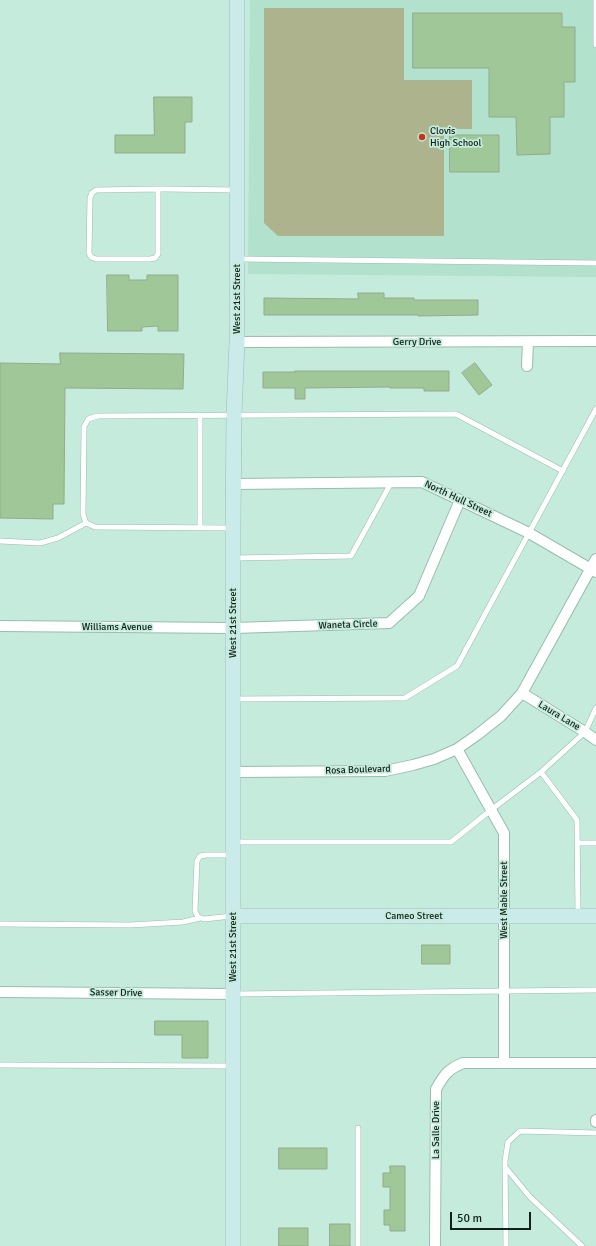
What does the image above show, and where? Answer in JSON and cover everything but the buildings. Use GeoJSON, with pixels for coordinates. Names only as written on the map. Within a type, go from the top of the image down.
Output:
{"type":"FeatureCollection","features":[{"type":"Feature","properties":{"kind":"main road","name":"West 21st Street"},"geometry":{"type":"LineString","coordinates":[[233,1246],[233,528],[234,414],[237,342],[237,0]]}},
{"type":"Feature","properties":{"kind":"main road","name":"Cameo Street"},"geometry":{"type":"LineString","coordinates":[[233,916],[596,916]]}},
{"type":"Feature","properties":{"kind":"street","name":"Gerry Drive"},"geometry":{"type":"LineString","coordinates":[[237,342],[596,341]]}},
{"type":"Feature","properties":{"kind":"street"},"geometry":{"type":"LineString","coordinates":[[527,366],[528,342]]}},
{"type":"Feature","properties":{"kind":"street","name":"North Hull Street"},"geometry":{"type":"LineString","coordinates":[[234,484],[422,482],[529,533],[594,570]]}},
{"type":"Feature","properties":{"kind":"street","name":"Waneta Circle"},"geometry":{"type":"LineString","coordinates":[[234,628],[389,623],[419,596],[460,500]]}},
{"type":"Feature","properties":{"kind":"street","name":"Rosa Boulevard"},"geometry":{"type":"LineString","coordinates":[[233,772],[385,771],[427,761],[457,749],[501,716],[522,693],[594,570],[596,560]]}},
{"type":"Feature","properties":{"kind":"street","name":"Williams Avenue"},"geometry":{"type":"LineString","coordinates":[[0,626],[234,628]]}},
{"type":"Feature","properties":{"kind":"street","name":"Laura Lane"},"geometry":{"type":"LineString","coordinates":[[522,693],[596,740]]}},
{"type":"Feature","properties":{"kind":"street","name":"West Mable Street"},"geometry":{"type":"LineString","coordinates":[[457,749],[504,833],[504,1063]]}},
{"type":"Feature","properties":{"kind":"street","name":"Sasser Drive"},"geometry":{"type":"LineString","coordinates":[[0,992],[232,994]]}},
{"type":"Feature","properties":{"kind":"street","name":"La Salle Drive"},"geometry":{"type":"LineString","coordinates":[[435,1246],[436,1089],[444,1075],[453,1067],[463,1063],[596,1063]]}},
{"type":"Feature","properties":{"kind":"lane"},"geometry":{"type":"LineString","coordinates":[[596,0],[596,45]]}},
{"type":"Feature","properties":{"kind":"lane"},"geometry":{"type":"LineString","coordinates":[[158,189],[158,254],[155,258],[150,260],[96,259],[91,257],[89,253],[90,198],[92,192],[96,190],[158,189],[237,190]]}},
{"type":"Feature","properties":{"kind":"lane"},"geometry":{"type":"LineString","coordinates":[[237,259],[596,262]]}},
{"type":"Feature","properties":{"kind":"lane"},"geometry":{"type":"LineString","coordinates":[[234,699],[405,698],[457,666],[596,410]]}},
{"type":"Feature","properties":{"kind":"lane"},"geometry":{"type":"LineString","coordinates":[[233,528],[95,527],[86,523],[83,514],[84,427],[88,419],[98,416],[234,414],[456,414],[563,471]]}},
{"type":"Feature","properties":{"kind":"lane"},"geometry":{"type":"LineString","coordinates":[[200,415],[200,528]]}},
{"type":"Feature","properties":{"kind":"lane"},"geometry":{"type":"LineString","coordinates":[[233,558],[351,556],[391,482]]}},
{"type":"Feature","properties":{"kind":"lane"},"geometry":{"type":"LineString","coordinates":[[0,541],[40,542],[58,538],[86,523]]}},
{"type":"Feature","properties":{"kind":"lane"},"geometry":{"type":"LineString","coordinates":[[200,918],[195,911],[197,861],[200,856],[233,848],[451,842],[541,772],[584,732],[596,708]]}},
{"type":"Feature","properties":{"kind":"lane"},"geometry":{"type":"LineString","coordinates":[[541,772],[577,820],[578,916]]}},
{"type":"Feature","properties":{"kind":"lane"},"geometry":{"type":"LineString","coordinates":[[578,843],[596,843]]}},
{"type":"Feature","properties":{"kind":"lane"},"geometry":{"type":"LineString","coordinates":[[0,924],[130,925],[183,922],[200,918],[204,919],[233,916]]}},
{"type":"Feature","properties":{"kind":"lane"},"geometry":{"type":"LineString","coordinates":[[232,994],[596,990]]}},
{"type":"Feature","properties":{"kind":"lane"},"geometry":{"type":"LineString","coordinates":[[0,1066],[234,1066]]}},
{"type":"Feature","properties":{"kind":"lane"},"geometry":{"type":"LineString","coordinates":[[358,1128],[358,1246]]}},
{"type":"Feature","properties":{"kind":"lane"},"geometry":{"type":"LineString","coordinates":[[506,1246],[505,1168],[508,1142],[520,1131],[596,1133]]}},
{"type":"Feature","properties":{"kind":"lane"},"geometry":{"type":"LineString","coordinates":[[505,1168],[530,1197],[582,1246]]}},
{"type":"Feature","properties":{"kind":"shaded area","name":"Clovis High School"},"geometry":{"type":"Polygon","coordinates":[[[250,0],[596,0],[596,277],[248,274],[250,0]]]}},
{"type":"Feature","properties":{"kind":"shaded area"},"geometry":{"type":"Polygon","coordinates":[[[264,8],[404,8],[404,80],[472,80],[472,129],[444,129],[444,236],[278,236],[264,223],[264,8]]]}},
{"type":"Feature","properties":{"kind":"place","name":"Clovis High School"},"geometry":{"type":"Point","coordinates":[422,137]}}]}
